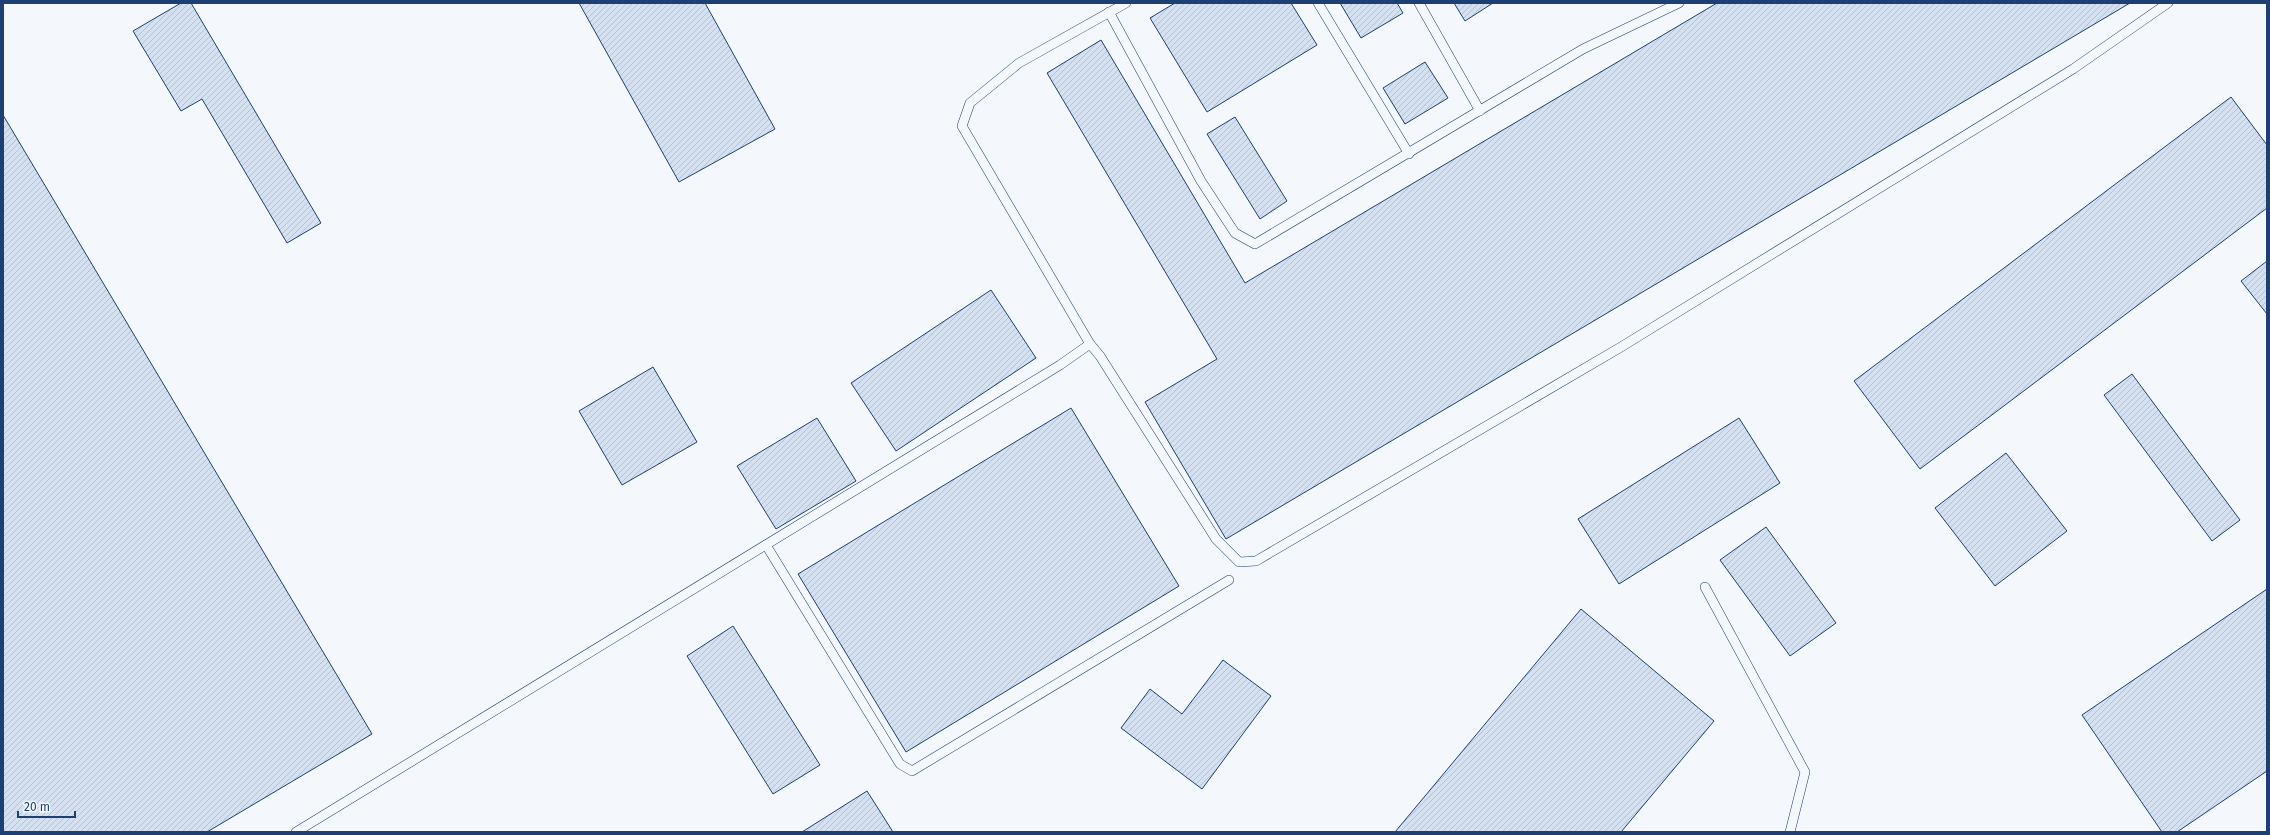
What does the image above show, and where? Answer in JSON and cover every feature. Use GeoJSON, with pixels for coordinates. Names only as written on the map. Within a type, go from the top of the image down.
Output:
{"type":"FeatureCollection","features":[{"type":"Feature","properties":{"kind":"lane"},"geometry":{"type":"LineString","coordinates":[[1126,3],[1019,63],[970,103],[962,126],[1090,344],[1100,356],[1216,539],[1239,562],[1256,561],[1621,347],[2073,69],[2168,3]]}},
{"type":"Feature","properties":{"kind":"lane"},"geometry":{"type":"LineString","coordinates":[[1318,3],[1409,154]]}},
{"type":"Feature","properties":{"kind":"lane"},"geometry":{"type":"LineString","coordinates":[[1419,3],[1480,111]]}},
{"type":"Feature","properties":{"kind":"lane"},"geometry":{"type":"LineString","coordinates":[[1109,12],[1201,181],[1235,233],[1255,244],[1409,154],[1583,49],[1679,3]]}},
{"type":"Feature","properties":{"kind":"lane"},"geometry":{"type":"LineString","coordinates":[[296,832],[1060,365],[1090,344]]}},
{"type":"Feature","properties":{"kind":"lane"},"geometry":{"type":"LineString","coordinates":[[766,545],[900,764],[912,771],[1229,580]]}},
{"type":"Feature","properties":{"kind":"lane"},"geometry":{"type":"LineString","coordinates":[[1705,587],[1806,772],[1790,832]]}},
{"type":"Feature","properties":{"kind":"building"},"geometry":{"type":"Polygon","coordinates":[[[181,3],[191,3],[321,223],[287,243],[202,99],[181,111],[133,31],[181,3]]]}},
{"type":"Feature","properties":{"kind":"building"},"geometry":{"type":"Polygon","coordinates":[[[579,3],[705,3],[775,129],[679,182],[579,3]]]}},
{"type":"Feature","properties":{"kind":"building"},"geometry":{"type":"Polygon","coordinates":[[[1175,3],[1291,3],[1317,45],[1207,112],[1150,18],[1175,3]]]}},
{"type":"Feature","properties":{"kind":"building"},"geometry":{"type":"Polygon","coordinates":[[[1340,3],[1397,3],[1403,13],[1361,38],[1340,3]]]}},
{"type":"Feature","properties":{"kind":"building"},"geometry":{"type":"Polygon","coordinates":[[[1454,3],[1493,3],[1465,21],[1454,3]]]}},
{"type":"Feature","properties":{"kind":"building"},"geometry":{"type":"Polygon","coordinates":[[[1717,3],[2130,3],[1226,539],[1145,402],[1217,359],[1047,73],[1101,40],[1245,283],[1717,3]]]}},
{"type":"Feature","properties":{"kind":"building"},"geometry":{"type":"Polygon","coordinates":[[[1425,62],[1448,98],[1405,124],[1383,88],[1425,62]]]}},
{"type":"Feature","properties":{"kind":"building"},"geometry":{"type":"Polygon","coordinates":[[[2231,97],[2267,145],[2267,208],[1920,469],[1854,381],[2231,97]]]}},
{"type":"Feature","properties":{"kind":"building"},"geometry":{"type":"Polygon","coordinates":[[[3,115],[372,734],[207,832],[3,832],[3,115]]]}},
{"type":"Feature","properties":{"kind":"building"},"geometry":{"type":"Polygon","coordinates":[[[1235,117],[1287,201],[1260,219],[1207,134],[1235,117]]]}},
{"type":"Feature","properties":{"kind":"building"},"geometry":{"type":"Polygon","coordinates":[[[2267,261],[2267,314],[2241,281],[2267,261]]]}},
{"type":"Feature","properties":{"kind":"building"},"geometry":{"type":"Polygon","coordinates":[[[991,290],[1036,358],[896,451],[851,383],[991,290]]]}},
{"type":"Feature","properties":{"kind":"building"},"geometry":{"type":"Polygon","coordinates":[[[653,367],[697,442],[622,485],[579,411],[653,367]]]}},
{"type":"Feature","properties":{"kind":"building"},"geometry":{"type":"Polygon","coordinates":[[[2132,374],[2240,520],[2212,541],[2104,395],[2132,374]]]}},
{"type":"Feature","properties":{"kind":"building"},"geometry":{"type":"Polygon","coordinates":[[[1071,408],[1179,586],[906,752],[798,574],[1071,408]]]}},
{"type":"Feature","properties":{"kind":"building"},"geometry":{"type":"Polygon","coordinates":[[[817,418],[856,481],[776,529],[737,466],[817,418]]]}},
{"type":"Feature","properties":{"kind":"building"},"geometry":{"type":"Polygon","coordinates":[[[1739,418],[1780,483],[1619,584],[1578,519],[1739,418]]]}},
{"type":"Feature","properties":{"kind":"building"},"geometry":{"type":"Polygon","coordinates":[[[2006,453],[2067,531],[1995,586],[1935,508],[2006,453]]]}},
{"type":"Feature","properties":{"kind":"building"},"geometry":{"type":"Polygon","coordinates":[[[1766,527],[1836,623],[1790,656],[1720,560],[1766,527]]]}},
{"type":"Feature","properties":{"kind":"building"},"geometry":{"type":"Polygon","coordinates":[[[2267,589],[2267,771],[2177,832],[2162,832],[2082,715],[2267,589]]]}},
{"type":"Feature","properties":{"kind":"building"},"geometry":{"type":"Polygon","coordinates":[[[1581,609],[1714,721],[1621,832],[1395,832],[1581,609]]]}},
{"type":"Feature","properties":{"kind":"building"},"geometry":{"type":"Polygon","coordinates":[[[733,626],[820,765],[773,794],[687,656],[733,626]]]}},
{"type":"Feature","properties":{"kind":"building"},"geometry":{"type":"Polygon","coordinates":[[[1223,660],[1271,696],[1202,789],[1121,728],[1150,689],[1182,714],[1223,660]]]}},
{"type":"Feature","properties":{"kind":"building"},"geometry":{"type":"Polygon","coordinates":[[[867,791],[893,832],[802,832],[867,791]]]}}]}
